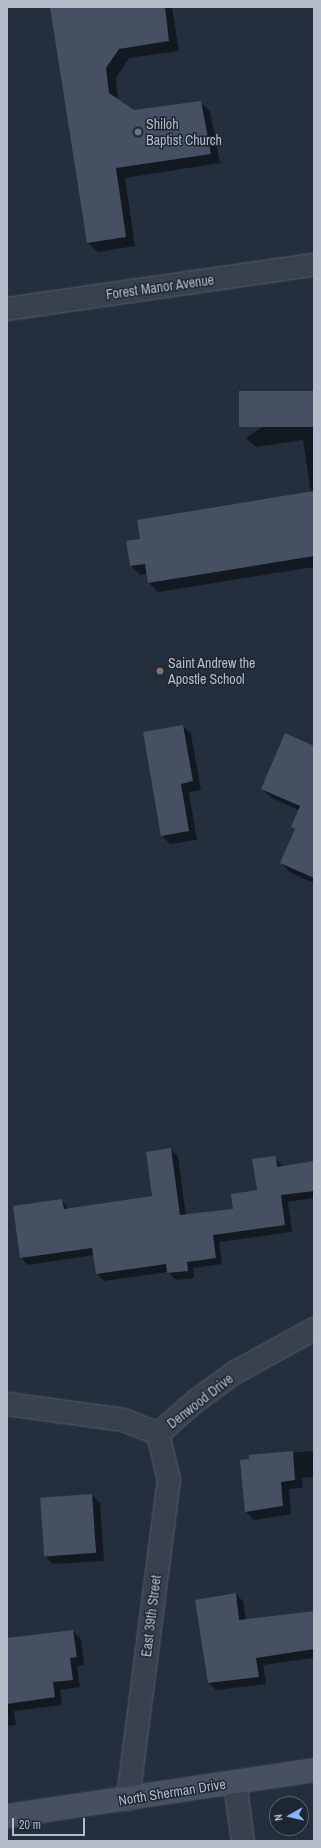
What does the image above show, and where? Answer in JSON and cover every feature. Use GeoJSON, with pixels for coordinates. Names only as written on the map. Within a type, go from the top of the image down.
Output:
{"type":"FeatureCollection","features":[{"type":"Feature","properties":{"kind":"main road","name":"North Sherman Drive"},"geometry":{"type":"LineString","coordinates":[[7,1816],[314,1770]]}},
{"type":"Feature","properties":{"kind":"street","name":"Forest Manor Avenue"},"geometry":{"type":"LineString","coordinates":[[7,309],[314,265]]}},
{"type":"Feature","properties":{"kind":"street","name":"Denwood Drive"},"geometry":{"type":"LineString","coordinates":[[7,1404],[124,1420],[158,1434],[197,1400],[234,1374],[314,1329]]}},
{"type":"Feature","properties":{"kind":"street","name":"East 39th Street"},"geometry":{"type":"LineString","coordinates":[[128,1799],[168,1480],[158,1434]]}},
{"type":"Feature","properties":{"kind":"street"},"geometry":{"type":"LineString","coordinates":[[235,1782],[243,1841]]}},
{"type":"Feature","properties":{"kind":"building","name":"Shiloh Baptist Church"},"geometry":{"type":"Polygon","coordinates":[[[50,7],[165,7],[169,41],[119,49],[106,68],[109,93],[134,110],[201,101],[211,154],[116,168],[126,237],[87,243],[50,7]]]}},
{"type":"Feature","properties":{"kind":"building"},"geometry":{"type":"Polygon","coordinates":[[[239,391],[314,391],[314,427],[239,427],[239,391]]]}},
{"type":"Feature","properties":{"kind":"building"},"geometry":{"type":"Polygon","coordinates":[[[314,491],[314,556],[148,583],[145,564],[130,566],[126,541],[140,539],[137,520],[314,491]]]}},
{"type":"Feature","properties":{"kind":"building"},"geometry":{"type":"Polygon","coordinates":[[[183,725],[193,781],[181,784],[189,831],[161,836],[143,732],[183,725]]]}},
{"type":"Feature","properties":{"kind":"building"},"geometry":{"type":"Polygon","coordinates":[[[285,733],[314,746],[314,878],[280,863],[295,829],[291,827],[300,806],[261,789],[285,733]]]}},
{"type":"Feature","properties":{"kind":"building"},"geometry":{"type":"Polygon","coordinates":[[[171,1148],[180,1215],[233,1209],[231,1194],[257,1190],[252,1159],[276,1156],[277,1167],[314,1161],[314,1191],[281,1195],[285,1225],[213,1235],[216,1258],[187,1262],[188,1271],[167,1273],[166,1264],[96,1274],[92,1248],[20,1258],[13,1206],[62,1199],[64,1209],[152,1196],[146,1152],[171,1148]]]}},
{"type":"Feature","properties":{"kind":"building"},"geometry":{"type":"Polygon","coordinates":[[[293,1451],[295,1480],[281,1482],[283,1506],[245,1512],[240,1460],[249,1459],[249,1455],[293,1451]]]}},
{"type":"Feature","properties":{"kind":"building"},"geometry":{"type":"Polygon","coordinates":[[[92,1494],[96,1553],[44,1556],[40,1498],[92,1494]]]}},
{"type":"Feature","properties":{"kind":"building"},"geometry":{"type":"Polygon","coordinates":[[[236,1593],[239,1620],[314,1611],[314,1649],[256,1658],[259,1677],[208,1683],[195,1600],[236,1593]]]}},
{"type":"Feature","properties":{"kind":"building"},"geometry":{"type":"Polygon","coordinates":[[[73,1630],[77,1657],[70,1658],[73,1680],[53,1682],[55,1697],[7,1704],[7,1638],[73,1630]]]}},
{"type":"Feature","properties":{"kind":"place","name":"Shiloh Baptist Church"},"geometry":{"type":"Point","coordinates":[138,132]}},
{"type":"Feature","properties":{"kind":"place","name":"Saint Andrew the Apostle School"},"geometry":{"type":"Point","coordinates":[160,671]}}]}
